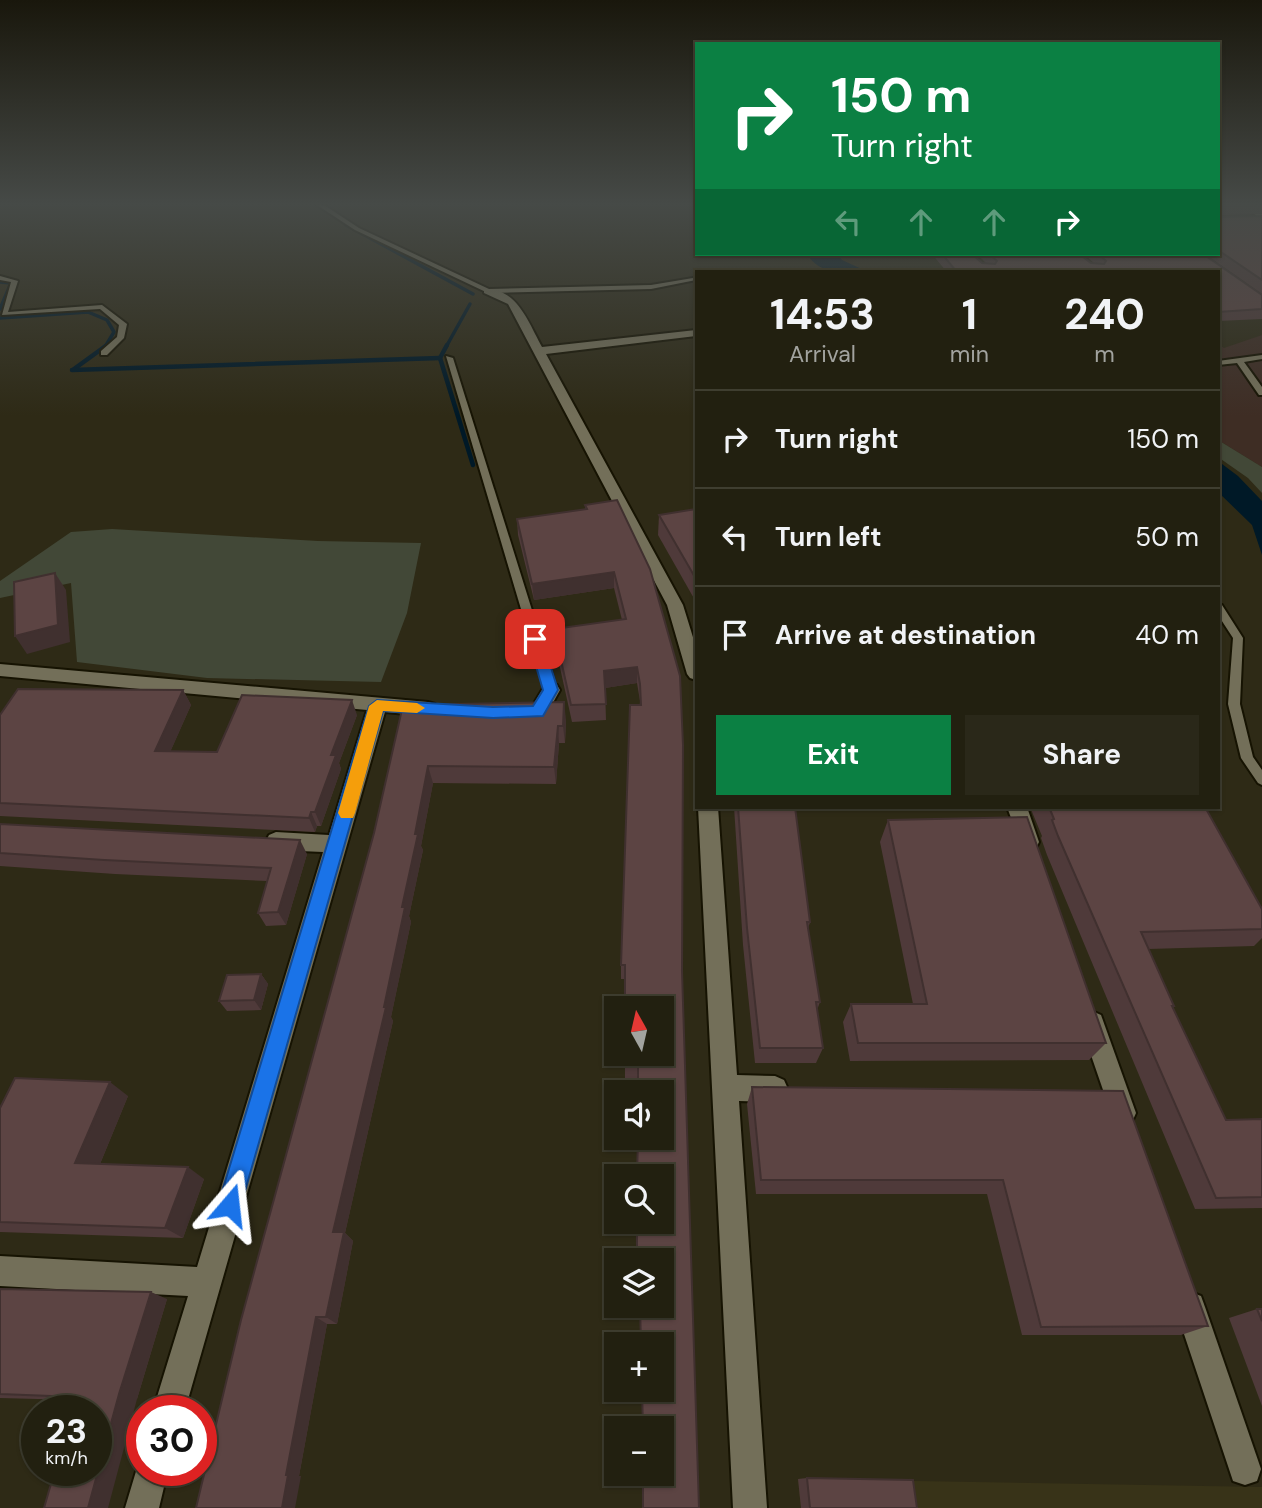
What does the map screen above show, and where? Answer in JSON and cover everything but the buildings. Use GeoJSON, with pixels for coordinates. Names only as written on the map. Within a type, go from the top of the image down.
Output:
{"type":"FeatureCollection","features":[{"type":"Feature","properties":{"kind":"street"},"geometry":{"type":"LineString","coordinates":[[488,291],[512,302],[675,605],[695,671]]}},
{"type":"Feature","properties":{"kind":"street"},"geometry":{"type":"LineString","coordinates":[[538,351],[695,333]]}},
{"type":"Feature","properties":{"kind":"street"},"geometry":{"type":"LineString","coordinates":[[0,670],[377,706],[442,709]]}},
{"type":"Feature","properties":{"kind":"street"},"geometry":{"type":"LineString","coordinates":[[505,712],[538,712],[551,690]]}},
{"type":"Feature","properties":{"kind":"street"},"geometry":{"type":"LineString","coordinates":[[173,1395],[377,706]]}},
{"type":"Feature","properties":{"kind":"street"},"geometry":{"type":"LineString","coordinates":[[708,809],[750,1508]]}},
{"type":"Feature","properties":{"kind":"street"},"geometry":{"type":"LineString","coordinates":[[1018,809],[1040,872]]}},
{"type":"Feature","properties":{"kind":"street"},"geometry":{"type":"LineString","coordinates":[[257,840],[338,844]]}},
{"type":"Feature","properties":{"kind":"street"},"geometry":{"type":"LineString","coordinates":[[1085,1002],[1130,1131]]}},
{"type":"Feature","properties":{"kind":"street"},"geometry":{"type":"LineString","coordinates":[[724,1088],[805,1089]]}},
{"type":"Feature","properties":{"kind":"street"},"geometry":{"type":"LineString","coordinates":[[1089,1092],[1116,1093]]}},
{"type":"Feature","properties":{"kind":"street"},"geometry":{"type":"LineString","coordinates":[[0,1270],[206,1282]]}},
{"type":"Feature","properties":{"kind":"street"},"geometry":{"type":"LineString","coordinates":[[1183,1287],[1245,1468]]}},
{"type":"Feature","properties":{"kind":"street"},"geometry":{"type":"LineString","coordinates":[[142,1508],[148,1486]]}},
{"type":"Feature","properties":{"kind":"lane"},"geometry":{"type":"LineString","coordinates":[[455,275],[488,291],[651,286],[693,280]]}},
{"type":"Feature","properties":{"kind":"lane"},"geometry":{"type":"LineString","coordinates":[[0,278],[15,281],[4,314],[103,307],[123,324],[120,338],[104,353]]}},
{"type":"Feature","properties":{"kind":"lane"},"geometry":{"type":"LineString","coordinates":[[1220,363],[1262,357]]}},
{"type":"Feature","properties":{"kind":"lane"},"geometry":{"type":"LineString","coordinates":[[449,358],[551,690]]}},
{"type":"Feature","properties":{"kind":"lane"},"geometry":{"type":"LineString","coordinates":[[1240,360],[1262,393]]}},
{"type":"Feature","properties":{"kind":"lane"},"geometry":{"type":"LineString","coordinates":[[1220,610],[1238,638],[1234,704],[1247,758],[1262,780]]}},
{"type":"Feature","properties":{"kind":"shaded area"},"geometry":{"type":"Polygon","coordinates":[[[1262,335],[1262,467],[1220,441],[1220,345],[1224,348],[1262,335]]]}},
{"type":"Feature","properties":{"kind":"shaded area"},"geometry":{"type":"Polygon","coordinates":[[[798,1479],[1262,1487],[1262,1508],[801,1508],[798,1479]]]}},
{"type":"Feature","properties":{"kind":"green space"},"geometry":{"type":"Polygon","coordinates":[[[1220,441],[1262,467],[1262,493],[1248,478],[1220,458],[1220,441]]]}},
{"type":"Feature","properties":{"kind":"green space"},"geometry":{"type":"Polygon","coordinates":[[[112,529],[318,541],[421,543],[407,613],[381,682],[207,678],[77,662],[71,583],[0,598],[0,581],[71,532],[112,529]]]}},
{"type":"Feature","properties":{"kind":"water"},"geometry":{"type":"Polygon","coordinates":[[[1220,462],[1238,476],[1262,501],[1262,555],[1252,525],[1220,494],[1220,462]]]}},
{"type":"Feature","properties":{"kind":"waterway"},"geometry":{"type":"LineString","coordinates":[[439,275],[473,294]]}},
{"type":"Feature","properties":{"kind":"waterway"},"geometry":{"type":"LineString","coordinates":[[0,282],[11,283],[0,309]]}},
{"type":"Feature","properties":{"kind":"waterway"},"geometry":{"type":"LineString","coordinates":[[446,347],[470,304]]}},
{"type":"Feature","properties":{"kind":"waterway"},"geometry":{"type":"LineString","coordinates":[[0,318],[88,312],[107,320],[114,332],[106,346]]}},
{"type":"Feature","properties":{"kind":"waterway"},"geometry":{"type":"LineString","coordinates":[[440,358],[447,345]]}},
{"type":"Feature","properties":{"kind":"waterway"},"geometry":{"type":"LineString","coordinates":[[74,369],[106,346]]}},
{"type":"Feature","properties":{"kind":"waterway"},"geometry":{"type":"LineString","coordinates":[[72,370],[440,358]]}},
{"type":"Feature","properties":{"kind":"waterway"},"geometry":{"type":"LineString","coordinates":[[440,358],[473,465]]}},
{"type":"Feature","properties":{"kind":"slow traffic"},"geometry":{"type":"LineString","coordinates":[[347,813],[377,706],[417,708]]}},
{"type":"Feature","properties":{"kind":"route"},"geometry":{"type":"LineString","coordinates":[[230,1205],[377,706],[538,712],[551,690],[535,639]]}}]}
